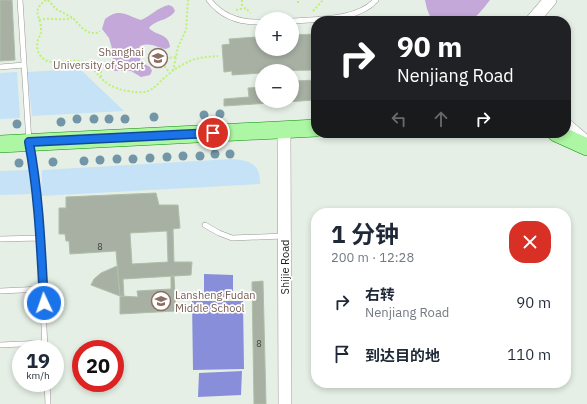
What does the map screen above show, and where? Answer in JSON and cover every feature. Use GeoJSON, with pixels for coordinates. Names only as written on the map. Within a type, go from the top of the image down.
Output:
{"type":"FeatureCollection","features":[{"type":"Feature","properties":{"kind":"main road"},"geometry":{"type":"LineString","coordinates":[[0,144],[311,128]]}},
{"type":"Feature","properties":{"kind":"main road"},"geometry":{"type":"LineString","coordinates":[[567,138],[587,147]]}},
{"type":"Feature","properties":{"kind":"street"},"geometry":{"type":"LineString","coordinates":[[536,16],[550,0]]}},
{"type":"Feature","properties":{"kind":"street"},"geometry":{"type":"LineString","coordinates":[[571,129],[587,143]]}},
{"type":"Feature","properties":{"kind":"street","name":"Shijie Road"},"geometry":{"type":"LineString","coordinates":[[284,130],[285,404]]}},
{"type":"Feature","properties":{"kind":"lane"},"geometry":{"type":"LineString","coordinates":[[20,0],[29,142],[34,167],[40,238],[45,340]]}},
{"type":"Feature","properties":{"kind":"lane"},"geometry":{"type":"LineString","coordinates":[[209,0],[224,14],[240,21],[255,22]]}},
{"type":"Feature","properties":{"kind":"lane"},"geometry":{"type":"LineString","coordinates":[[341,16],[360,11],[376,0]]}},
{"type":"Feature","properties":{"kind":"lane"},"geometry":{"type":"LineString","coordinates":[[299,20],[311,19]]}},
{"type":"Feature","properties":{"kind":"lane"},"geometry":{"type":"LineString","coordinates":[[0,67],[24,65]]}},
{"type":"Feature","properties":{"kind":"lane"},"geometry":{"type":"LineString","coordinates":[[205,224],[218,233],[232,238],[284,236]]}},
{"type":"Feature","properties":{"kind":"lane"},"geometry":{"type":"LineString","coordinates":[[0,240],[40,238]]}},
{"type":"Feature","properties":{"kind":"lane"},"geometry":{"type":"LineString","coordinates":[[0,291],[43,289]]}},
{"type":"Feature","properties":{"kind":"lane"},"geometry":{"type":"LineString","coordinates":[[0,345],[12,344]]}},
{"type":"Feature","properties":{"kind":"lane"},"geometry":{"type":"LineString","coordinates":[[47,392],[48,404]]}},
{"type":"Feature","properties":{"kind":"path"},"geometry":{"type":"LineString","coordinates":[[100,31],[97,33],[90,33],[79,26],[73,18],[56,9],[47,0],[38,8],[37,11],[41,35],[38,39],[37,46],[41,58],[50,62],[82,62],[93,68],[101,78],[112,86],[128,91],[143,92],[156,87],[170,73],[196,58],[218,56]]}},
{"type":"Feature","properties":{"kind":"path"},"geometry":{"type":"LineString","coordinates":[[173,71],[178,47],[186,30],[188,0]]}},
{"type":"Feature","properties":{"kind":"path"},"geometry":{"type":"LineString","coordinates":[[242,0],[242,8]]}},
{"type":"Feature","properties":{"kind":"path"},"geometry":{"type":"LineString","coordinates":[[313,11],[323,0]]}},
{"type":"Feature","properties":{"kind":"path"},"geometry":{"type":"LineString","coordinates":[[39,20],[52,18],[66,20],[73,18]]}},
{"type":"Feature","properties":{"kind":"path"},"geometry":{"type":"LineString","coordinates":[[150,57],[176,57]]}},
{"type":"Feature","properties":{"kind":"path"},"geometry":{"type":"LineString","coordinates":[[154,58],[162,63],[170,73]]}},
{"type":"Feature","properties":{"kind":"path"},"geometry":{"type":"LineString","coordinates":[[93,68],[105,64],[100,71],[101,78]]}},
{"type":"Feature","properties":{"kind":"shaded area"},"geometry":{"type":"Polygon","coordinates":[[[425,0],[490,0],[476,16],[430,16],[425,0]]]}},
{"type":"Feature","properties":{"kind":"shaded area"},"geometry":{"type":"Polygon","coordinates":[[[169,5],[173,7],[175,11],[169,17],[155,23],[149,28],[165,37],[169,42],[170,47],[166,49],[144,45],[140,46],[138,51],[141,62],[150,67],[152,71],[150,75],[141,77],[131,71],[114,71],[108,68],[107,64],[113,59],[113,52],[109,38],[102,29],[105,19],[110,15],[119,13],[141,20],[169,5]]]}},
{"type":"Feature","properties":{"kind":"shaded area"},"geometry":{"type":"Polygon","coordinates":[[[80,69],[124,111],[32,116],[27,72],[80,69]]]}},
{"type":"Feature","properties":{"kind":"shaded area"},"geometry":{"type":"Polygon","coordinates":[[[17,72],[20,118],[0,119],[0,73],[17,72]]]}},
{"type":"Feature","properties":{"kind":"shaded area"},"geometry":{"type":"Polygon","coordinates":[[[233,159],[245,161],[253,165],[260,177],[260,184],[41,196],[42,170],[233,159]]]}},
{"type":"Feature","properties":{"kind":"shaded area"},"geometry":{"type":"Polygon","coordinates":[[[29,170],[31,194],[0,195],[0,171],[29,170]]]}},
{"type":"Feature","properties":{"kind":"shaded area"},"geometry":{"type":"Polygon","coordinates":[[[204,274],[233,275],[233,297],[204,297],[204,274]]]}},
{"type":"Feature","properties":{"kind":"shaded area"},"geometry":{"type":"Polygon","coordinates":[[[192,301],[243,301],[244,369],[193,370],[192,301]]]}},
{"type":"Feature","properties":{"kind":"shaded area"},"geometry":{"type":"Polygon","coordinates":[[[242,371],[241,395],[198,397],[199,373],[242,371]]]}},
{"type":"Feature","properties":{"kind":"building"},"geometry":{"type":"Polygon","coordinates":[[[0,0],[12,0],[15,60],[0,61],[0,0]]]}},
{"type":"Feature","properties":{"kind":"building"},"geometry":{"type":"Polygon","coordinates":[[[311,34],[311,70],[299,70],[299,64],[255,64],[255,73],[232,75],[232,71],[224,72],[222,45],[230,44],[229,39],[255,37],[255,56],[299,56],[299,35],[311,34]]]}},
{"type":"Feature","properties":{"kind":"building"},"geometry":{"type":"Polygon","coordinates":[[[311,80],[311,100],[299,101],[299,81],[311,80]]]}},
{"type":"Feature","properties":{"kind":"building"},"geometry":{"type":"Polygon","coordinates":[[[248,88],[255,88],[255,104],[224,106],[224,99],[249,97],[248,88]]]}},
{"type":"Feature","properties":{"kind":"building"},"geometry":{"type":"Polygon","coordinates":[[[156,193],[159,205],[178,205],[180,228],[173,229],[174,262],[192,262],[191,275],[123,279],[124,297],[120,296],[116,251],[70,254],[69,241],[66,241],[65,234],[59,234],[59,208],[66,208],[66,197],[156,193]],[[167,231],[130,233],[132,264],[168,262],[167,231]]]}},
{"type":"Feature","properties":{"kind":"building"},"geometry":{"type":"Polygon","coordinates":[[[117,266],[120,296],[91,285],[94,279],[101,273],[117,266]]]}},
{"type":"Feature","properties":{"kind":"building"},"geometry":{"type":"Polygon","coordinates":[[[171,276],[174,276],[176,311],[120,314],[120,296],[138,297],[137,291],[171,289],[171,276]]]}},
{"type":"Feature","properties":{"kind":"building"},"geometry":{"type":"Polygon","coordinates":[[[263,281],[266,404],[254,404],[252,282],[263,281]]]}},
{"type":"Feature","properties":{"kind":"place","name":"Shanghai University of Sport"},"geometry":{"type":"Point","coordinates":[158,58]}},
{"type":"Feature","properties":{"kind":"place","name":"Lansheng Fudan Middle School"},"geometry":{"type":"Point","coordinates":[161,301]}},
{"type":"Feature","properties":{"kind":"route"},"geometry":{"type":"LineString","coordinates":[[44,303],[37,195],[34,167],[29,142],[213,133]]}}]}
